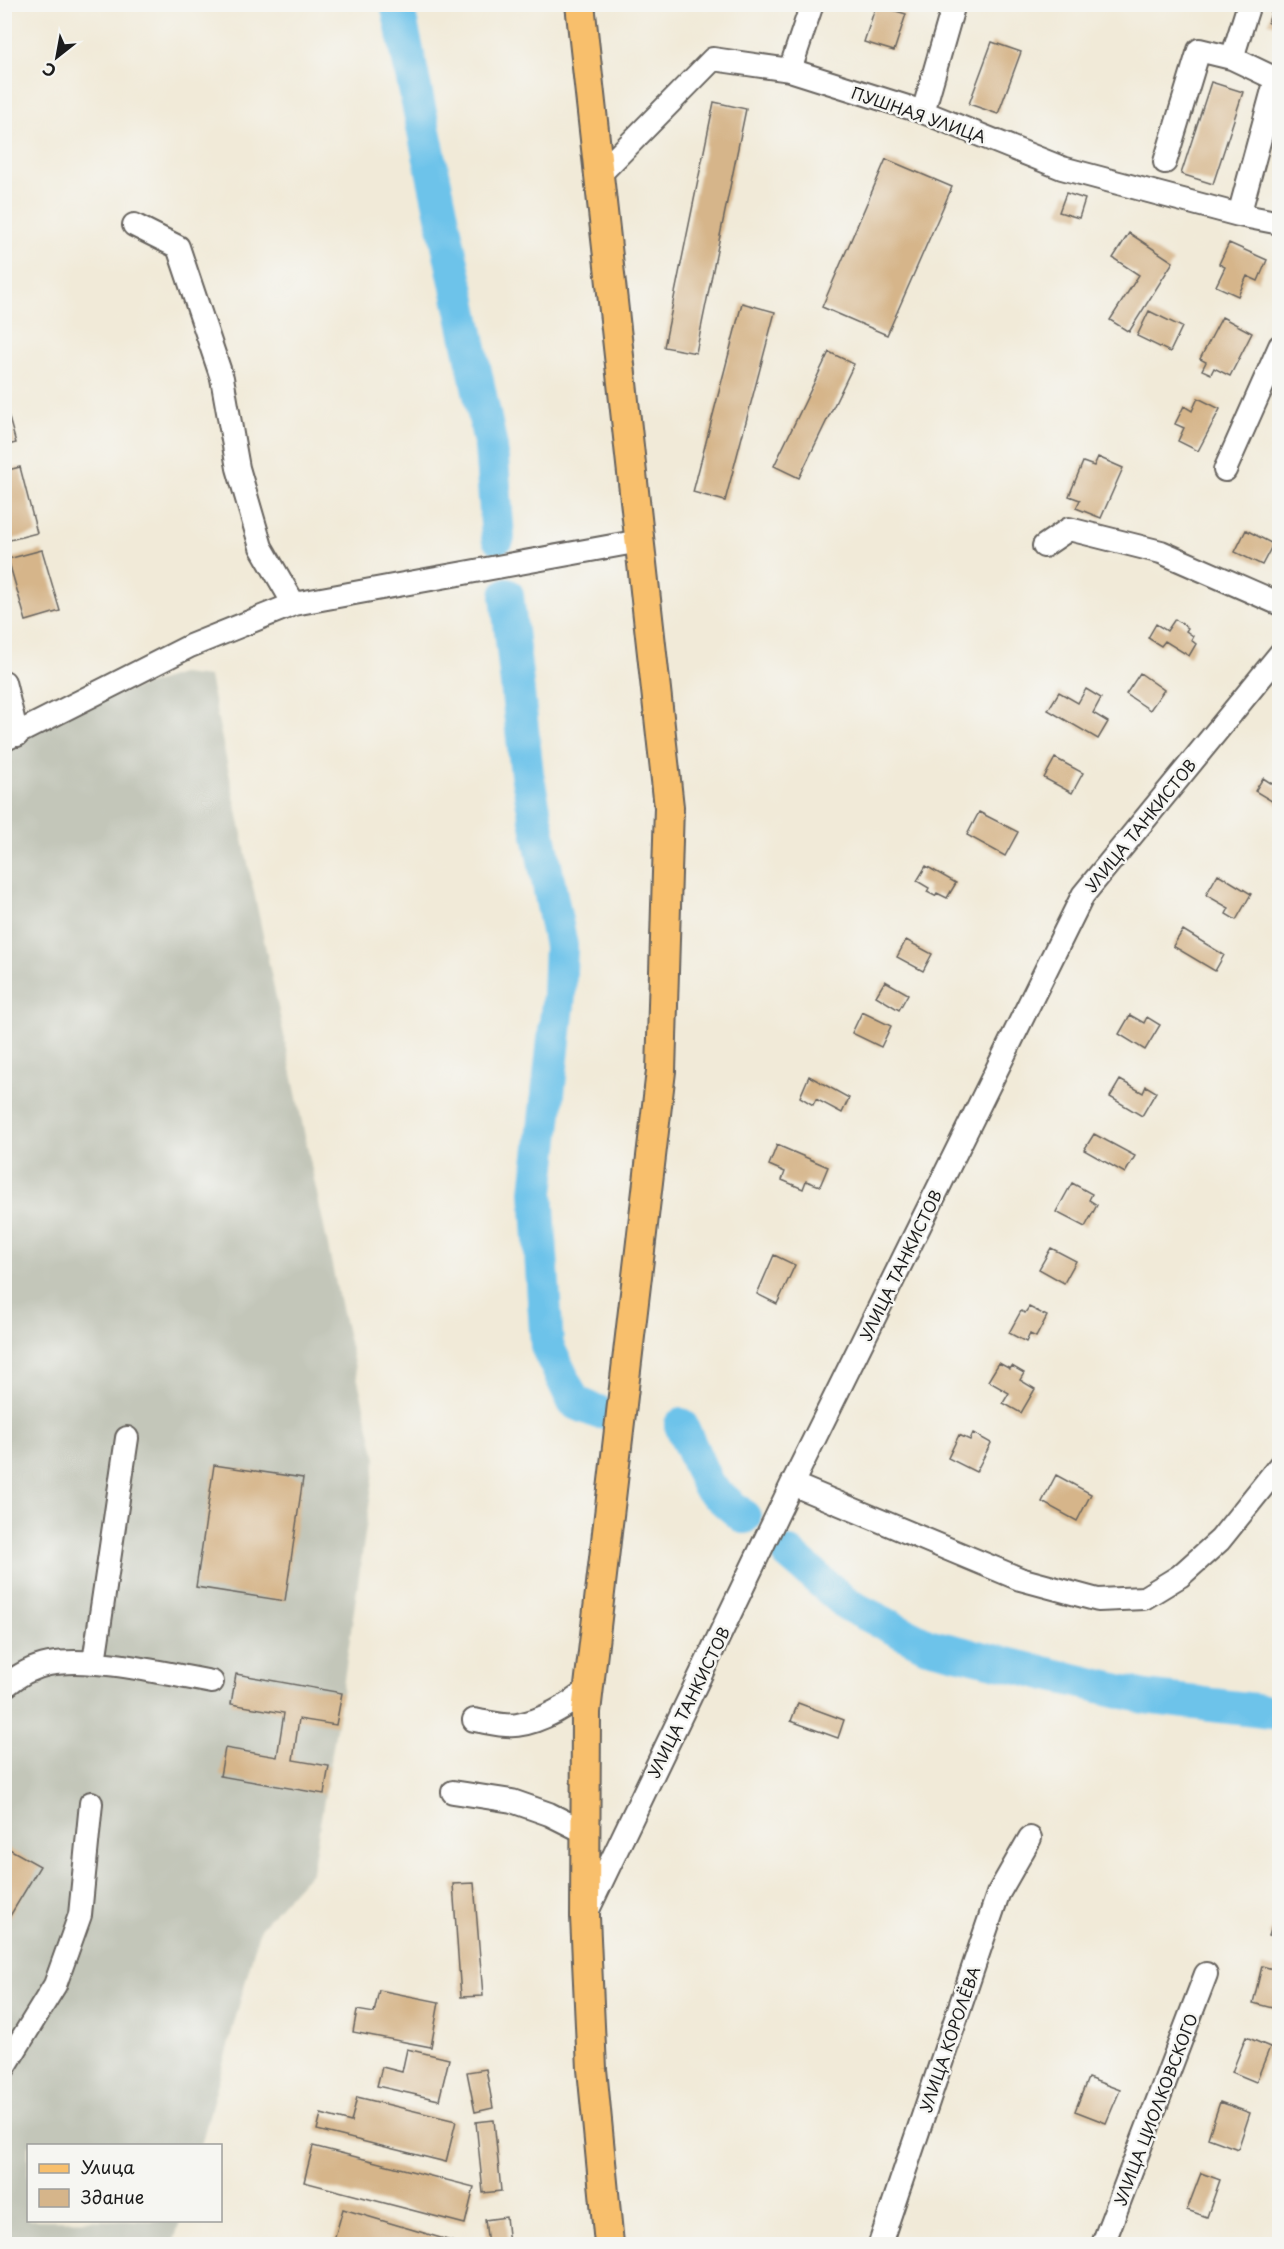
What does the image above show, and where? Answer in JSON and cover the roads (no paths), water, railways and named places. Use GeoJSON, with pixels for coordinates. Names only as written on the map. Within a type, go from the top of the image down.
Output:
{"type":"FeatureCollection","features":[{"type":"Feature","properties":{"kind":"main road"},"geometry":{"type":"LineString","coordinates":[[580,4],[669,807],[661,1071],[586,1712],[585,1917],[591,2069],[609,2244]]}},
{"type":"Feature","properties":{"kind":"street"},"geometry":{"type":"LineString","coordinates":[[790,70],[812,4]]}},
{"type":"Feature","properties":{"kind":"street"},"geometry":{"type":"LineString","coordinates":[[922,112],[954,4]]}},
{"type":"Feature","properties":{"kind":"street"},"geometry":{"type":"LineString","coordinates":[[1232,58],[1249,4]]}},
{"type":"Feature","properties":{"kind":"street"},"geometry":{"type":"LineString","coordinates":[[1165,162],[1199,50],[1232,58],[1278,77],[1239,215]]}},
{"type":"Feature","properties":{"kind":"street","name":"ПУШНАЯ УЛИЦА"},"geometry":{"type":"LineString","coordinates":[[598,175],[713,59],[790,70],[922,112],[1062,168],[1239,215],[1280,223]]}},
{"type":"Feature","properties":{"kind":"street"},"geometry":{"type":"LineString","coordinates":[[134,225],[178,248],[222,378],[238,468],[261,547],[294,604]]}},
{"type":"Feature","properties":{"kind":"street"},"geometry":{"type":"LineString","coordinates":[[1225,470],[1280,346]]}},
{"type":"Feature","properties":{"kind":"street"},"geometry":{"type":"LineString","coordinates":[[1044,546],[1069,529],[1161,552],[1280,604]]}},
{"type":"Feature","properties":{"kind":"street"},"geometry":{"type":"LineString","coordinates":[[4,682],[11,737],[190,646],[294,604],[640,542]]}},
{"type":"Feature","properties":{"kind":"street","name":"УЛИЦА ТАНКИСТОВ"},"geometry":{"type":"LineString","coordinates":[[585,1917],[792,1484],[1083,895],[1280,654]]}},
{"type":"Feature","properties":{"kind":"street"},"geometry":{"type":"LineString","coordinates":[[94,1662],[127,1438]]}},
{"type":"Feature","properties":{"kind":"street"},"geometry":{"type":"LineString","coordinates":[[792,1484],[1020,1579],[1098,1600],[1144,1598],[1180,1576],[1220,1540],[1280,1465]]}},
{"type":"Feature","properties":{"kind":"street"},"geometry":{"type":"LineString","coordinates":[[4,1687],[17,1676],[49,1664],[94,1662],[212,1682]]}},
{"type":"Feature","properties":{"kind":"street"},"geometry":{"type":"LineString","coordinates":[[474,1720],[516,1725],[546,1717],[589,1689]]}},
{"type":"Feature","properties":{"kind":"street"},"geometry":{"type":"LineString","coordinates":[[453,1792],[512,1800],[549,1814],[585,1832]]}},
{"type":"Feature","properties":{"kind":"street"},"geometry":{"type":"LineString","coordinates":[[4,2068],[55,1985],[80,1916],[91,1803]]}},
{"type":"Feature","properties":{"kind":"street","name":"УЛИЦА КОРОЛЁВА"},"geometry":{"type":"LineString","coordinates":[[880,2244],[998,1894],[1030,1838]]}},
{"type":"Feature","properties":{"kind":"street","name":"УЛИЦА ЦИОЛКОВСКОГО"},"geometry":{"type":"LineString","coordinates":[[1103,2244],[1206,1974]]}},
{"type":"Feature","properties":{"kind":"waterway"},"geometry":{"type":"LineString","coordinates":[[397,4],[491,447],[498,537]]}},
{"type":"Feature","properties":{"kind":"waterway"},"geometry":{"type":"LineString","coordinates":[[507,595],[527,774],[561,946],[559,995],[537,1192],[547,1346],[574,1402],[598,1412]]}},
{"type":"Feature","properties":{"kind":"waterway"},"geometry":{"type":"LineString","coordinates":[[681,1425],[708,1486],[744,1517]]}},
{"type":"Feature","properties":{"kind":"waterway"},"geometry":{"type":"LineString","coordinates":[[789,1554],[848,1605],[927,1645],[1145,1697],[1280,1713]]}}]}
